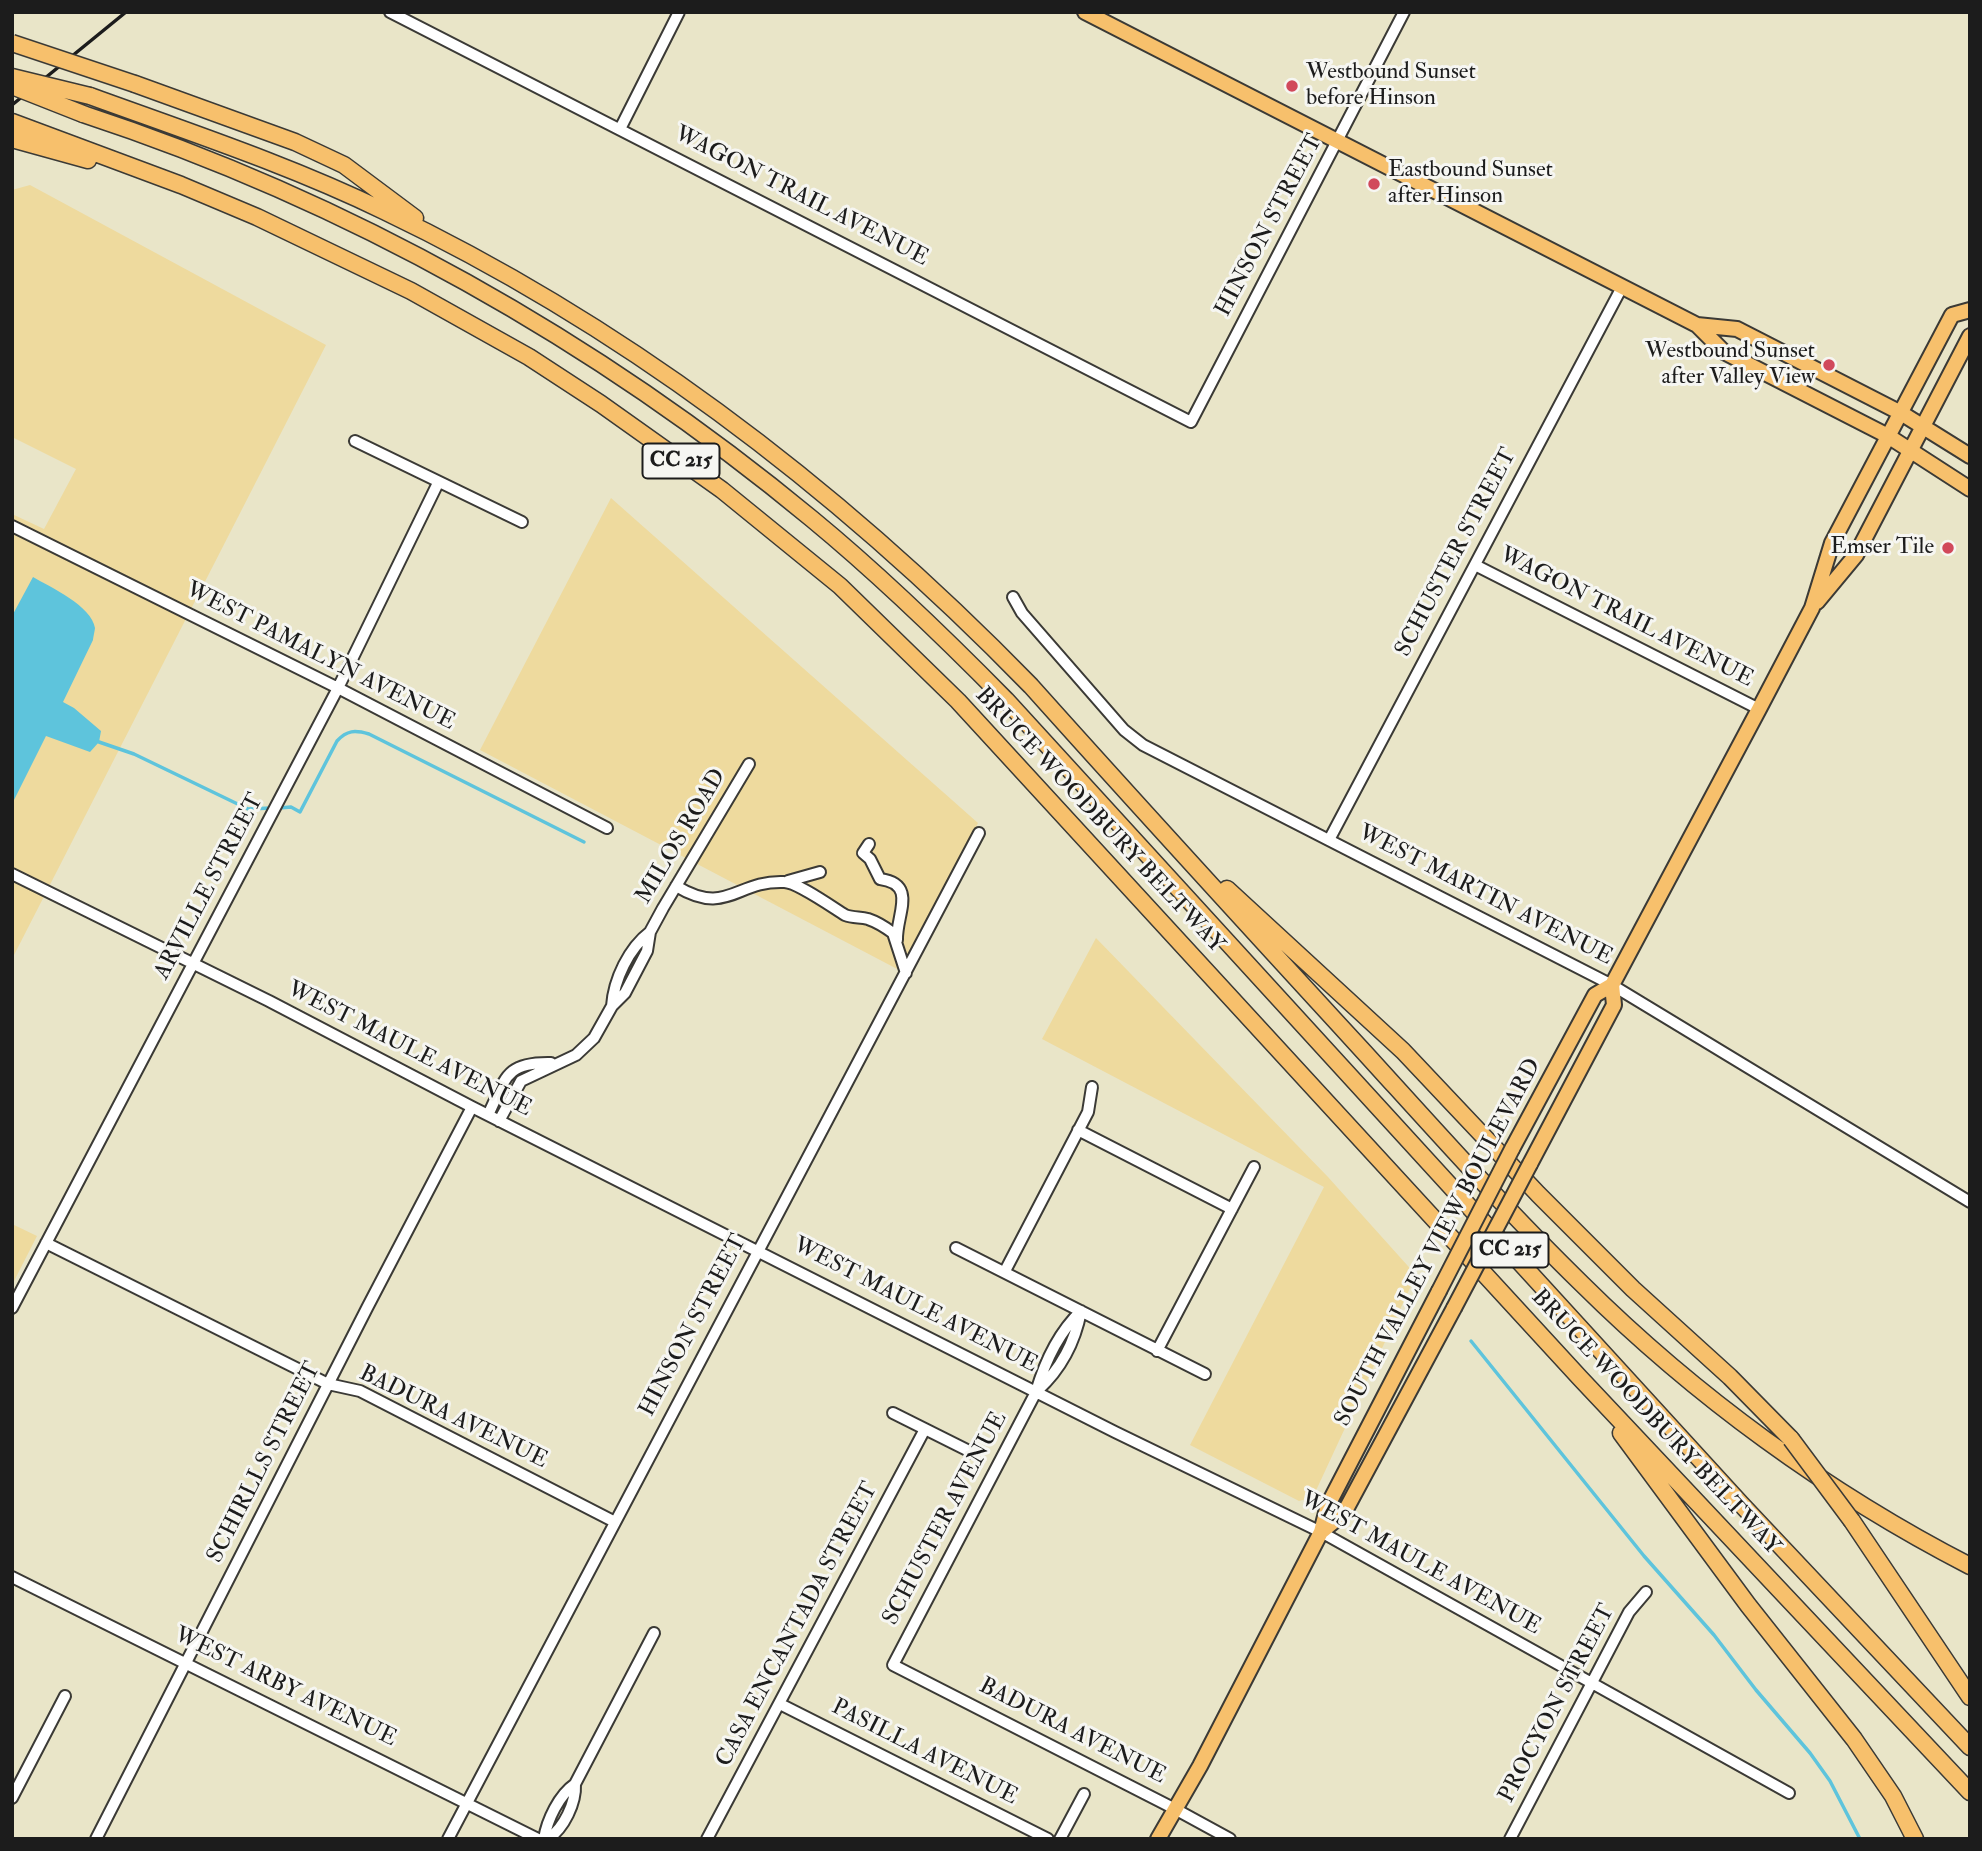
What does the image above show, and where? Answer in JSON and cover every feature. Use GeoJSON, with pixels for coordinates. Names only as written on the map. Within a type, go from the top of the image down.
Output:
{"type":"FeatureCollection","features":[{"type":"Feature","properties":{"kind":"highway"},"geometry":{"type":"LineString","coordinates":[[12,43],[295,142],[344,165],[454,247]]}},
{"type":"Feature","properties":{"kind":"highway","name":"CC 215"},"geometry":{"type":"LineString","coordinates":[[12,77],[90,96],[266,160],[347,194],[454,247],[566,310],[680,384],[829,499],[975,628],[1456,1152],[1582,1285],[1665,1361],[1761,1436],[1857,1500]]}},
{"type":"Feature","properties":{"kind":"highway","name":"BRUCE WOODBURY BELTWAY"},"geometry":{"type":"LineString","coordinates":[[12,86],[224,165],[389,242],[466,282],[558,336],[652,398],[813,519],[892,590],[1006,700],[1741,1504],[1970,1747]]}},
{"type":"Feature","properties":{"kind":"highway","name":"BRUCE WOODBURY BELTWAY"},"geometry":{"type":"LineString","coordinates":[[12,122],[257,217],[411,291],[528,357],[601,404],[722,490],[840,586],[958,701],[1580,1378],[1970,1792]]}},
{"type":"Feature","properties":{"kind":"highway"},"geometry":{"type":"LineString","coordinates":[[12,139],[155,176]]}},
{"type":"Feature","properties":{"kind":"highway"},"geometry":{"type":"LineString","coordinates":[[1157,827],[1403,1051],[1633,1289],[1730,1377],[1791,1438],[1852,1521],[1970,1697]]}},
{"type":"Feature","properties":{"kind":"highway"},"geometry":{"type":"LineString","coordinates":[[1580,1378],[1748,1605],[1861,1749],[1893,1797],[1915,1839]]}},
{"type":"Feature","properties":{"kind":"highway"},"geometry":{"type":"LineString","coordinates":[[1857,1500],[1970,1554]]}},
{"type":"Feature","properties":{"kind":"highway"},"geometry":{"type":"LineString","coordinates":[[1857,1500],[1970,1566]]}},
{"type":"Feature","properties":{"kind":"main road"},"geometry":{"type":"LineString","coordinates":[[1085,12],[1697,325],[1724,352],[1888,436],[1970,489]]}},
{"type":"Feature","properties":{"kind":"main road","name":"SOUTH VALLEY VIEW BOULEVARD"},"geometry":{"type":"LineString","coordinates":[[1158,1839],[1200,1766],[1321,1532],[1328,1505],[1512,1149],[1595,995],[1612,985],[1812,608],[1832,543],[1952,315],[1970,310]]}},
{"type":"Feature","properties":{"kind":"main road"},"geometry":{"type":"LineString","coordinates":[[1697,325],[1737,329],[1923,425],[1970,456]]}},
{"type":"Feature","properties":{"kind":"main road","name":"SOUTH VALLEY VIEW BOULEVARD"},"geometry":{"type":"LineString","coordinates":[[1812,608],[1856,555],[1970,336]]}},
{"type":"Feature","properties":{"kind":"main road","name":"SOUTH VALLEY VIEW BOULEVARD"},"geometry":{"type":"LineString","coordinates":[[1321,1532],[1345,1513],[1614,1005],[1612,985]]}},
{"type":"Feature","properties":{"kind":"street","name":"WAGON TRAIL AVENUE"},"geometry":{"type":"LineString","coordinates":[[390,12],[1191,422]]}},
{"type":"Feature","properties":{"kind":"street"},"geometry":{"type":"LineString","coordinates":[[620,129],[679,12]]}},
{"type":"Feature","properties":{"kind":"street","name":"HINSON STREET"},"geometry":{"type":"LineString","coordinates":[[1191,422],[1404,12]]}},
{"type":"Feature","properties":{"kind":"street","name":"SCHUSTER STREET"},"geometry":{"type":"LineString","coordinates":[[1329,840],[1622,287]]}},
{"type":"Feature","properties":{"kind":"street"},"geometry":{"type":"LineString","coordinates":[[355,441],[522,522]]}},
{"type":"Feature","properties":{"kind":"street","name":"ARVILLE STREET"},"geometry":{"type":"LineString","coordinates":[[12,1308],[338,688],[438,483]]}},
{"type":"Feature","properties":{"kind":"street","name":"WEST PAMALYN AVENUE"},"geometry":{"type":"LineString","coordinates":[[12,526],[338,688],[607,828]]}},
{"type":"Feature","properties":{"kind":"street","name":"WAGON TRAIL AVENUE"},"geometry":{"type":"LineString","coordinates":[[1475,565],[1759,709]]}},
{"type":"Feature","properties":{"kind":"street","name":"WEST MARTIN AVENUE"},"geometry":{"type":"LineString","coordinates":[[1013,597],[1022,613],[1124,730],[1143,745],[1612,985],[1970,1202]]}},
{"type":"Feature","properties":{"kind":"street","name":"MILOS ROAD"},"geometry":{"type":"LineString","coordinates":[[499,1121],[521,1081],[576,1055],[590,1043],[612,1006],[614,987],[636,944],[650,932],[750,764]]}},
{"type":"Feature","properties":{"kind":"street","name":"HINSON STREET"},"geometry":{"type":"LineString","coordinates":[[448,1839],[979,833]]}},
{"type":"Feature","properties":{"kind":"street"},"geometry":{"type":"LineString","coordinates":[[869,844],[863,853],[870,859],[880,879],[894,883],[903,894],[904,901],[897,926],[898,943],[906,973]]}},
{"type":"Feature","properties":{"kind":"street"},"geometry":{"type":"LineString","coordinates":[[676,886],[689,894],[717,900],[741,890],[820,872]]}},
{"type":"Feature","properties":{"kind":"street","name":"WEST MAULE AVENUE"},"geometry":{"type":"LineString","coordinates":[[12,874],[193,963],[1036,1392],[1321,1532],[1788,1793]]}},
{"type":"Feature","properties":{"kind":"street"},"geometry":{"type":"LineString","coordinates":[[785,882],[795,884],[845,915],[863,918],[887,928],[898,943]]}},
{"type":"Feature","properties":{"kind":"street","name":"MILOS ROAD"},"geometry":{"type":"LineString","coordinates":[[488,1115],[506,1079],[516,1067],[530,1063],[555,1063]]}},
{"type":"Feature","properties":{"kind":"street"},"geometry":{"type":"LineString","coordinates":[[1005,1271],[1079,1130],[1091,1102],[1092,1087]]}},
{"type":"Feature","properties":{"kind":"street","name":"SCHIRLLS STREET"},"geometry":{"type":"LineString","coordinates":[[96,1839],[472,1107]]}},
{"type":"Feature","properties":{"kind":"street"},"geometry":{"type":"LineString","coordinates":[[1079,1130],[1232,1209]]}},
{"type":"Feature","properties":{"kind":"street"},"geometry":{"type":"LineString","coordinates":[[1157,1351],[1254,1167]]}},
{"type":"Feature","properties":{"kind":"street","name":"BADURA AVENUE"},"geometry":{"type":"LineString","coordinates":[[46,1243],[328,1384],[360,1391],[615,1522]]}},
{"type":"Feature","properties":{"kind":"street"},"geometry":{"type":"LineString","coordinates":[[956,1248],[1205,1374]]}},
{"type":"Feature","properties":{"kind":"street","name":"SCHUSTER AVENUE"},"geometry":{"type":"LineString","coordinates":[[893,1665],[1036,1392],[1044,1367],[1065,1326],[1081,1311]]}},
{"type":"Feature","properties":{"kind":"street"},"geometry":{"type":"LineString","coordinates":[[893,1413],[973,1453]]}},
{"type":"Feature","properties":{"kind":"street","name":"CASA ENCANTADA STREET"},"geometry":{"type":"LineString","coordinates":[[710,1836],[925,1429]]}},
{"type":"Feature","properties":{"kind":"street","name":"WEST ARBY AVENUE"},"geometry":{"type":"LineString","coordinates":[[12,1577],[538,1839]]}},
{"type":"Feature","properties":{"kind":"street","name":"PROCYON STREET"},"geometry":{"type":"LineString","coordinates":[[1510,1839],[1591,1681],[1629,1612],[1646,1592]]}},
{"type":"Feature","properties":{"kind":"street"},"geometry":{"type":"LineString","coordinates":[[546,1839],[557,1833],[575,1797],[575,1784],[654,1633]]}},
{"type":"Feature","properties":{"kind":"street","name":"BADURA AVENUE"},"geometry":{"type":"LineString","coordinates":[[893,1665],[1175,1808],[1230,1839]]}},
{"type":"Feature","properties":{"kind":"street"},"geometry":{"type":"LineString","coordinates":[[12,1798],[65,1696]]}},
{"type":"Feature","properties":{"kind":"street","name":"PASILLA AVENUE"},"geometry":{"type":"LineString","coordinates":[[780,1704],[1048,1839]]}},
{"type":"Feature","properties":{"kind":"street"},"geometry":{"type":"LineString","coordinates":[[1060,1839],[1084,1794]]}},
{"type":"Feature","properties":{"kind":"street"},"geometry":{"type":"LineString","coordinates":[[710,1836],[723,1839]]}},
{"type":"Feature","properties":{"kind":"sand"},"geometry":{"type":"Polygon","coordinates":[[[30,185],[326,345],[12,959],[12,514],[44,529],[76,469],[12,437],[12,190],[30,185]]]}},
{"type":"Feature","properties":{"kind":"sand"},"geometry":{"type":"Polygon","coordinates":[[[611,498],[978,823],[901,971],[480,750],[611,498]]]}},
{"type":"Feature","properties":{"kind":"sand"},"geometry":{"type":"Polygon","coordinates":[[[1096,938],[1328,1177],[1416,1275],[1313,1497],[1299,1501],[1190,1445],[1324,1187],[1042,1039],[1096,938]]]}},
{"type":"Feature","properties":{"kind":"sand"},"geometry":{"type":"Polygon","coordinates":[[[12,1224],[37,1236],[12,1285],[12,1224]]]}},
{"type":"Feature","properties":{"kind":"water"},"geometry":{"type":"Polygon","coordinates":[[[33,577],[79,605],[92,620],[95,628],[93,640],[63,702],[101,731],[99,742],[90,752],[46,736],[12,804],[12,616],[33,577]]]}},
{"type":"Feature","properties":{"kind":"waterway"},"geometry":{"type":"LineString","coordinates":[[279,808],[291,807],[300,812],[337,741],[348,733],[360,732],[369,734],[584,842]]}},
{"type":"Feature","properties":{"kind":"waterway"},"geometry":{"type":"LineString","coordinates":[[99,742],[134,754],[248,809],[271,808]]}},
{"type":"Feature","properties":{"kind":"waterway"},"geometry":{"type":"LineString","coordinates":[[1471,1341],[1644,1556],[1714,1635],[1756,1690],[1810,1753],[1830,1781],[1860,1839]]}},
{"type":"Feature","properties":{"kind":"railway"},"geometry":{"type":"LineString","coordinates":[[12,105],[126,12]]}},
{"type":"Feature","properties":{"kind":"place","name":"Westbound Sunset before Hinson"},"geometry":{"type":"Point","coordinates":[1292,86]}},
{"type":"Feature","properties":{"kind":"place","name":"Eastbound Sunset after Hinson"},"geometry":{"type":"Point","coordinates":[1374,184]}},
{"type":"Feature","properties":{"kind":"place","name":"Westbound Sunset after Valley View"},"geometry":{"type":"Point","coordinates":[1829,365]}},
{"type":"Feature","properties":{"kind":"place","name":"Emser Tile"},"geometry":{"type":"Point","coordinates":[1948,548]}}]}
